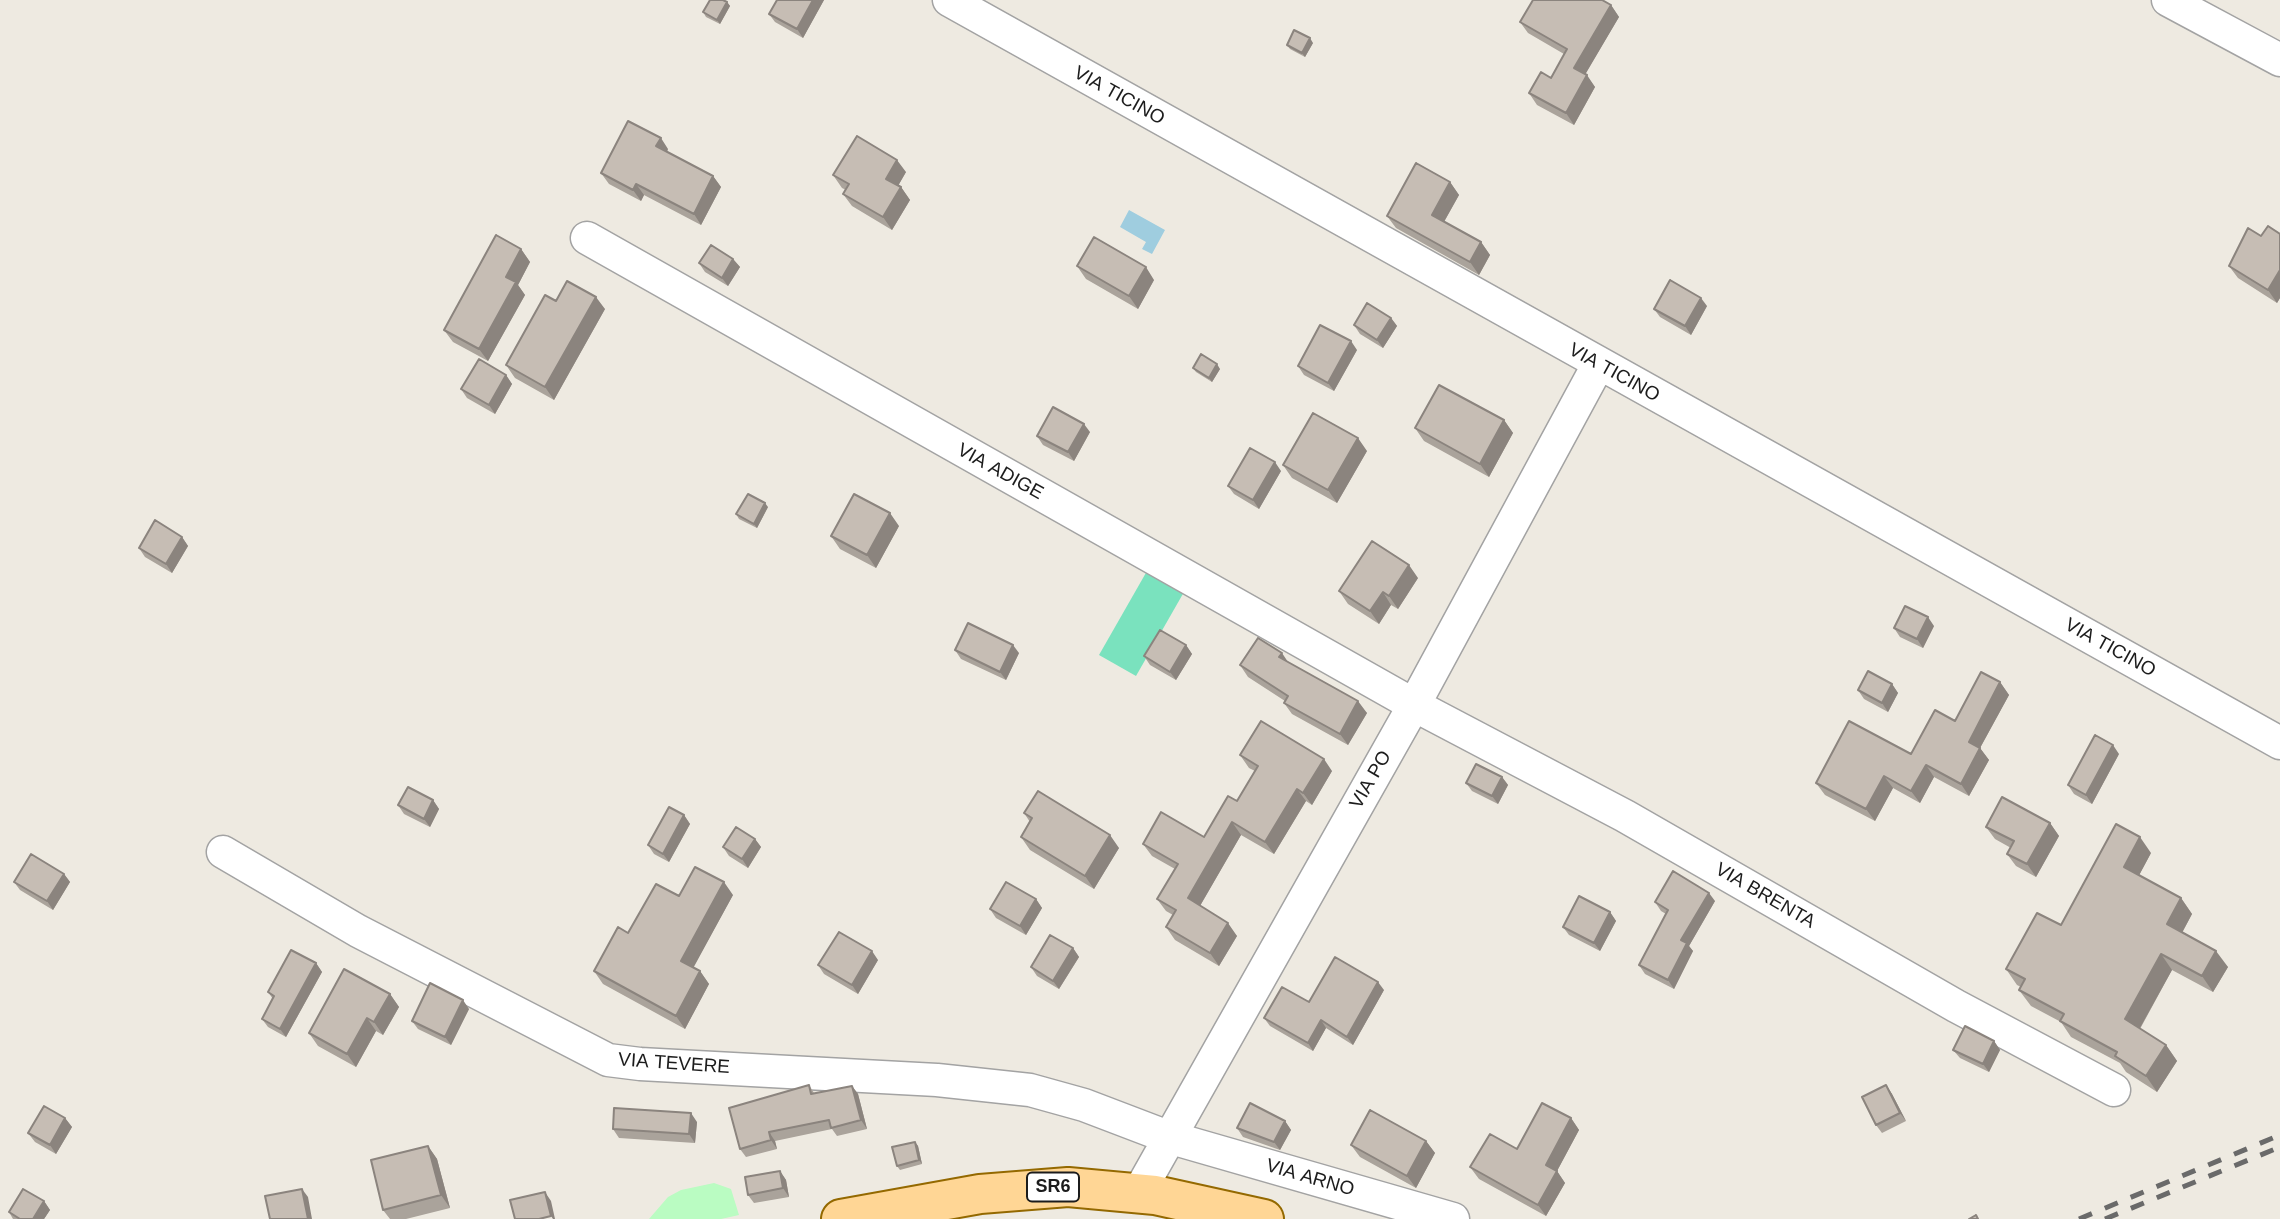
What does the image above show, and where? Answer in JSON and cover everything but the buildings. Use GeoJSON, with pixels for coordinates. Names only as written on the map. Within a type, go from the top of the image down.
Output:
{"type":"FeatureCollection","features":[{"type":"Feature","properties":{"kind":"main road","name":"SR6"},"geometry":{"type":"LineString","coordinates":[[841,1219],[1013,1190],[1079,1187],[1139,1192],[1264,1219]]}},
{"type":"Feature","properties":{"kind":"street","name":"VIA TICINO"},"geometry":{"type":"LineString","coordinates":[[949,0],[1598,365],[2280,743]]}},
{"type":"Feature","properties":{"kind":"street"},"geometry":{"type":"LineString","coordinates":[[2168,0],[2280,60]]}},
{"type":"Feature","properties":{"kind":"street","name":"VIA ADIGE"},"geometry":{"type":"LineString","coordinates":[[587,238],[1414,705]]}},
{"type":"Feature","properties":{"kind":"street","name":"VIA PO"},"geometry":{"type":"LineString","coordinates":[[1139,1192],[1414,705],[1598,365]]}},
{"type":"Feature","properties":{"kind":"street","name":"VIA BRENTA"},"geometry":{"type":"LineString","coordinates":[[1414,705],[1625,816],[1944,999],[2114,1090]]}},
{"type":"Feature","properties":{"kind":"street","name":"VIA TEVERE"},"geometry":{"type":"LineString","coordinates":[[223,852],[358,930],[608,1060],[640,1065],[937,1080],[1018,1088],[1084,1104],[1168,1137]]}},
{"type":"Feature","properties":{"kind":"street","name":"VIA ARNO"},"geometry":{"type":"LineString","coordinates":[[1168,1137],[1453,1219]]}},
{"type":"Feature","properties":{"kind":"green space"},"geometry":{"type":"Polygon","coordinates":[[[1147,571],[1184,592],[1136,676],[1099,655],[1147,571]]]}},
{"type":"Feature","properties":{"kind":"green space"},"geometry":{"type":"Polygon","coordinates":[[[714,1183],[731,1189],[739,1215],[721,1219],[649,1219],[668,1197],[681,1190],[714,1183]]]}},
{"type":"Feature","properties":{"kind":"water"},"geometry":{"type":"Polygon","coordinates":[[[1129,210],[1165,230],[1152,254],[1142,249],[1146,242],[1120,227],[1129,210]]]}},
{"type":"Feature","properties":{"kind":"railway"},"geometry":{"type":"LineString","coordinates":[[2079,1219],[2280,1135]]}},
{"type":"Feature","properties":{"kind":"railway"},"geometry":{"type":"LineString","coordinates":[[2105,1219],[2280,1147]]}}]}
